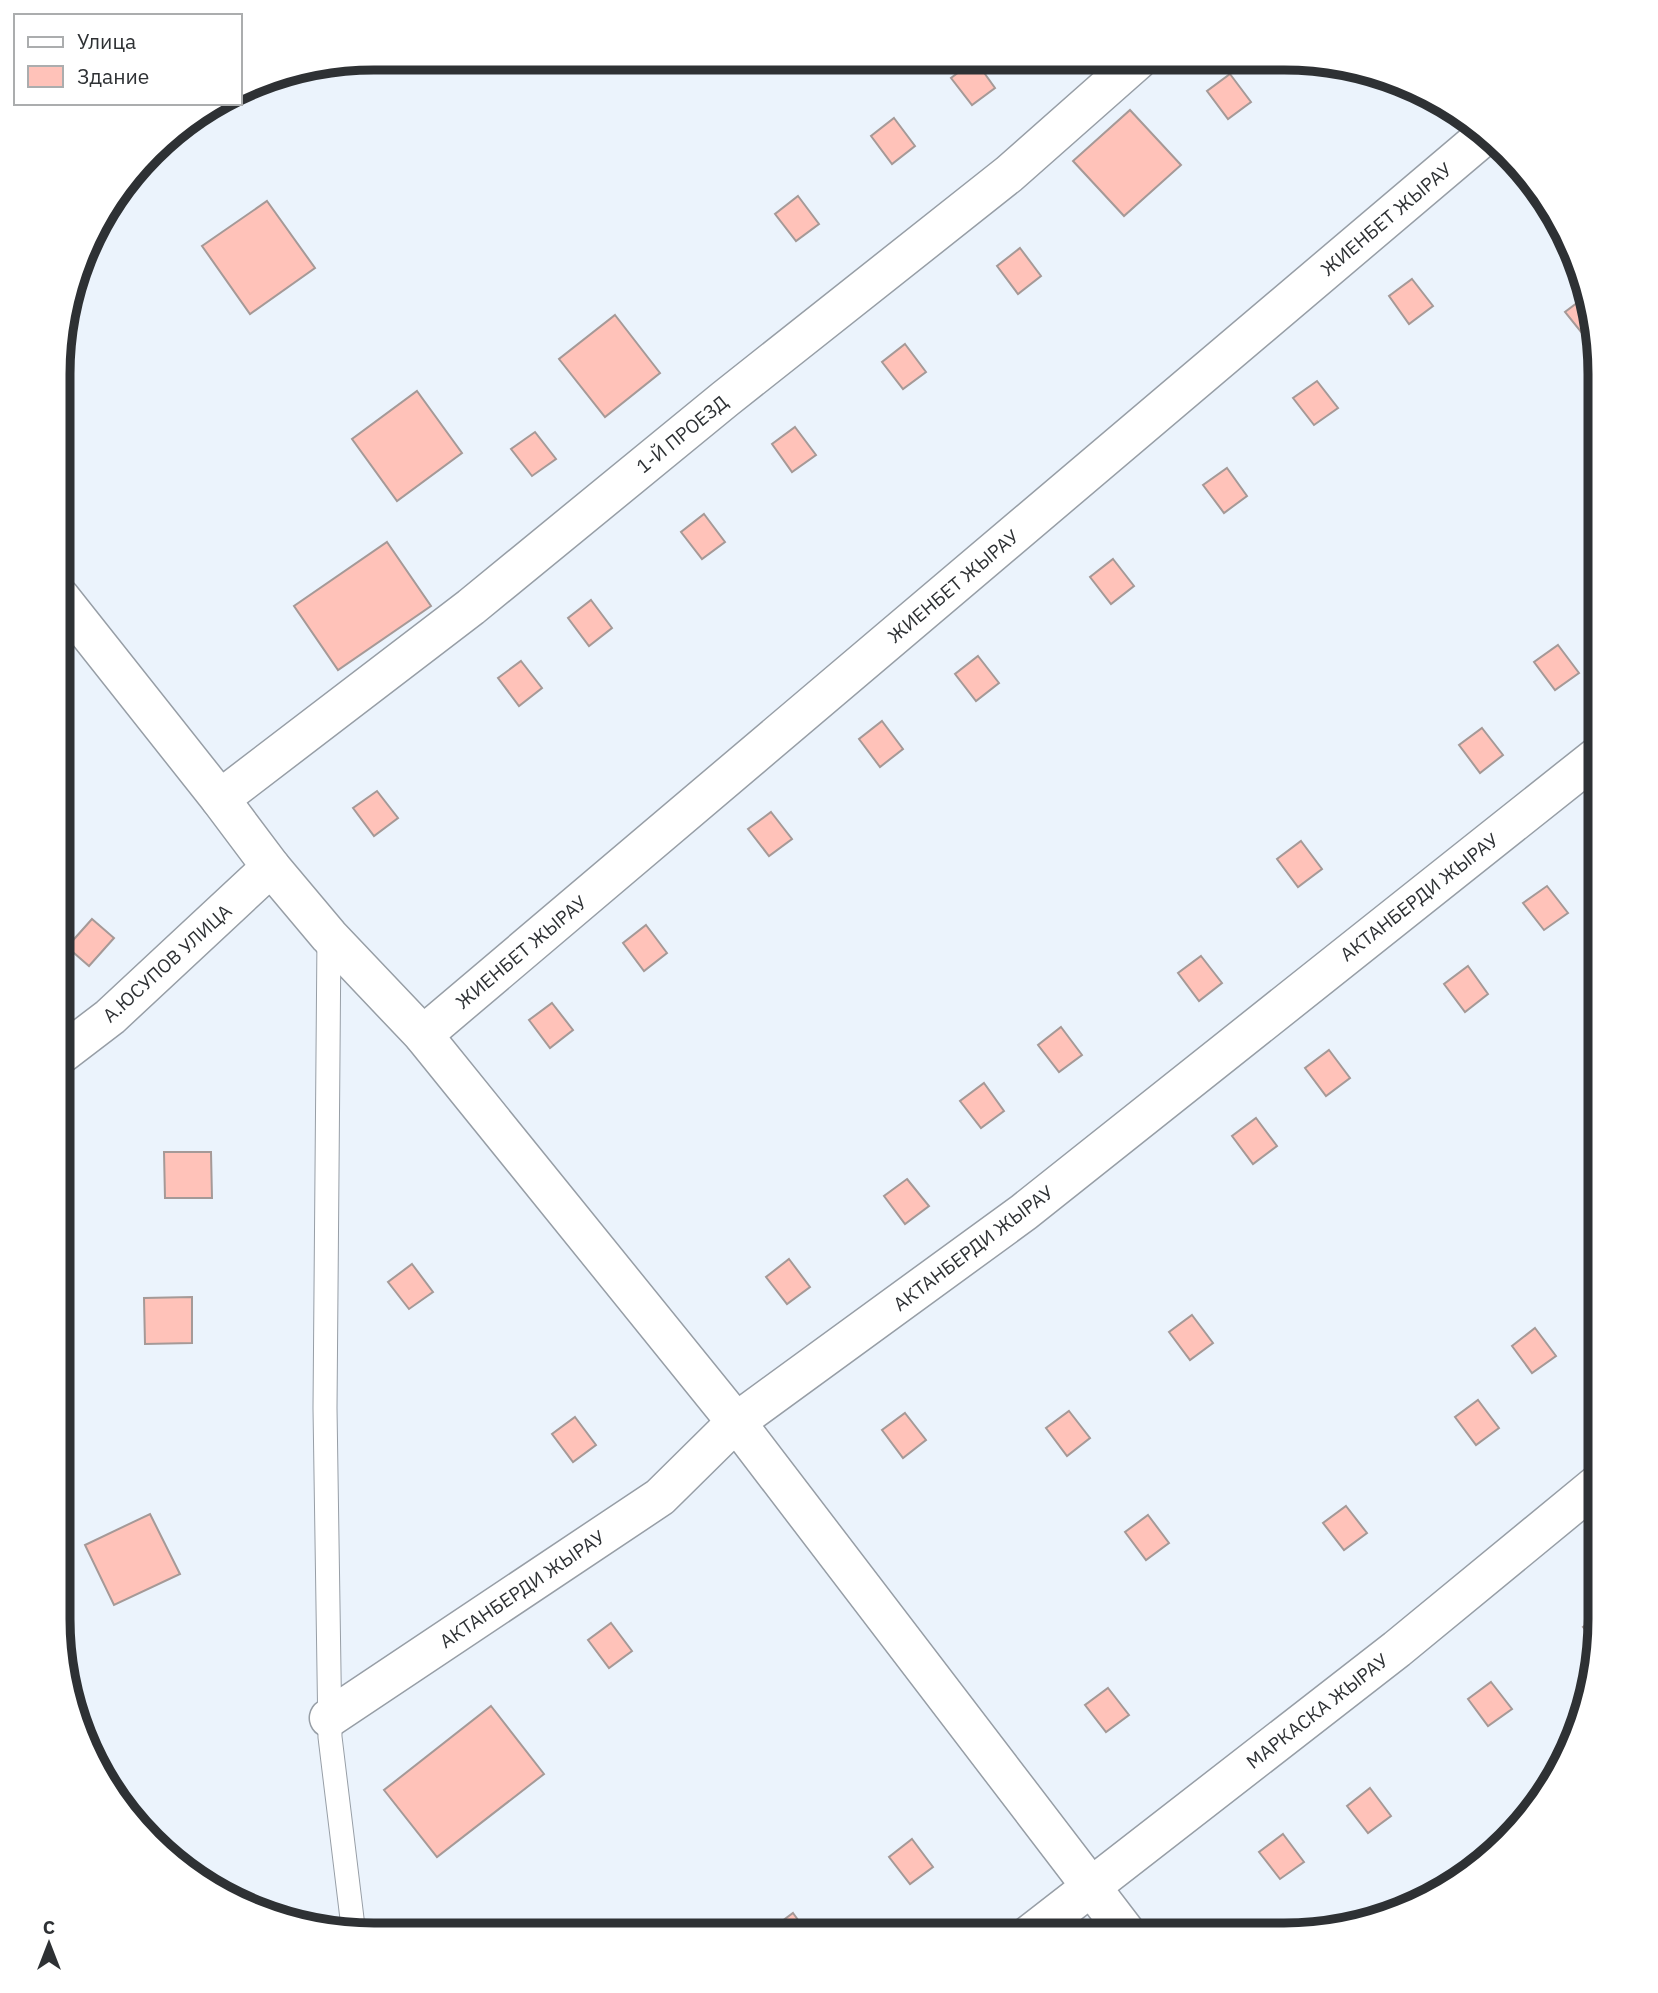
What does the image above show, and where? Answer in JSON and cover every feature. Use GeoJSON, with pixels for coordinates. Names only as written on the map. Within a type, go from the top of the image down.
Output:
{"type":"FeatureCollection","features":[{"type":"Feature","properties":{"kind":"street","name":"1-Й ПРОЕЗД"},"geometry":{"type":"LineString","coordinates":[[220,799],[471,607],[725,399],[998,183],[1127,70]]}},
{"type":"Feature","properties":{"kind":"street","name":"ЖИЕНБЕТ ЖЫРАУ"},"geometry":{"type":"LineString","coordinates":[[423,1035],[1479,140]]}},
{"type":"Feature","properties":{"kind":"street"},"geometry":{"type":"LineString","coordinates":[[70,610],[271,867],[329,936],[423,1035],[736,1422],[1119,1923]]}},
{"type":"Feature","properties":{"kind":"street","name":"АКТАНБЕРДИ ЖЫРАУ"},"geometry":{"type":"LineString","coordinates":[[329,1718],[660,1497],[736,1422],[1024,1212],[1588,764]]}},
{"type":"Feature","properties":{"kind":"street","name":"А.ЮСУПОВ УЛИЦА"},"geometry":{"type":"LineString","coordinates":[[70,1048],[110,1017],[271,867]]}},
{"type":"Feature","properties":{"kind":"street","name":"МАРКАСКА ЖЫРАУ"},"geometry":{"type":"LineString","coordinates":[[1044,1923],[1397,1648],[1588,1492]]}},
{"type":"Feature","properties":{"kind":"lane"},"geometry":{"type":"LineString","coordinates":[[329,936],[325,1408],[329,1718],[352,1922]]}},
{"type":"Feature","properties":{"kind":"building"},"geometry":{"type":"Polygon","coordinates":[[[962,70],[982,70],[995,88],[972,105],[951,78],[962,70]]]}},
{"type":"Feature","properties":{"kind":"building"},"geometry":{"type":"Polygon","coordinates":[[[1230,74],[1251,102],[1228,119],[1207,91],[1230,74]]]}},
{"type":"Feature","properties":{"kind":"building"},"geometry":{"type":"Polygon","coordinates":[[[1130,110],[1181,165],[1124,216],[1073,161],[1130,110]]]}},
{"type":"Feature","properties":{"kind":"building"},"geometry":{"type":"Polygon","coordinates":[[[894,118],[915,146],[892,164],[871,136],[894,118]]]}},
{"type":"Feature","properties":{"kind":"building"},"geometry":{"type":"Polygon","coordinates":[[[798,196],[819,224],[796,241],[775,214],[798,196]]]}},
{"type":"Feature","properties":{"kind":"building"},"geometry":{"type":"Polygon","coordinates":[[[267,201],[315,268],[250,314],[202,246],[267,201]]]}},
{"type":"Feature","properties":{"kind":"building"},"geometry":{"type":"Polygon","coordinates":[[[1020,248],[1041,276],[1018,294],[997,266],[1020,248]]]}},
{"type":"Feature","properties":{"kind":"building"},"geometry":{"type":"Polygon","coordinates":[[[1412,279],[1433,306],[1409,324],[1389,296],[1412,279]]]}},
{"type":"Feature","properties":{"kind":"building"},"geometry":{"type":"Polygon","coordinates":[[[1579,301],[1585,337],[1565,312],[1579,301]]]}},
{"type":"Feature","properties":{"kind":"building"},"geometry":{"type":"Polygon","coordinates":[[[615,315],[660,373],[605,417],[559,359],[615,315]]]}},
{"type":"Feature","properties":{"kind":"building"},"geometry":{"type":"Polygon","coordinates":[[[905,344],[926,372],[903,389],[882,362],[905,344]]]}},
{"type":"Feature","properties":{"kind":"building"},"geometry":{"type":"Polygon","coordinates":[[[1317,381],[1338,408],[1314,425],[1293,398],[1317,381]]]}},
{"type":"Feature","properties":{"kind":"building"},"geometry":{"type":"Polygon","coordinates":[[[417,391],[462,453],[397,501],[352,439],[417,391]]]}},
{"type":"Feature","properties":{"kind":"building"},"geometry":{"type":"Polygon","coordinates":[[[795,427],[816,455],[792,472],[772,444],[795,427]]]}},
{"type":"Feature","properties":{"kind":"building"},"geometry":{"type":"Polygon","coordinates":[[[535,432],[556,459],[532,476],[511,449],[535,432]]]}},
{"type":"Feature","properties":{"kind":"building"},"geometry":{"type":"Polygon","coordinates":[[[1227,468],[1247,496],[1224,513],[1203,485],[1227,468]]]}},
{"type":"Feature","properties":{"kind":"building"},"geometry":{"type":"Polygon","coordinates":[[[704,514],[725,542],[702,559],[681,532],[704,514]]]}},
{"type":"Feature","properties":{"kind":"building"},"geometry":{"type":"Polygon","coordinates":[[[387,542],[431,606],[338,670],[294,606],[387,542]]]}},
{"type":"Feature","properties":{"kind":"building"},"geometry":{"type":"Polygon","coordinates":[[[1113,559],[1134,586],[1111,604],[1090,577],[1113,559]]]}},
{"type":"Feature","properties":{"kind":"building"},"geometry":{"type":"Polygon","coordinates":[[[591,600],[612,628],[589,646],[568,618],[591,600]]]}},
{"type":"Feature","properties":{"kind":"building"},"geometry":{"type":"Polygon","coordinates":[[[1558,645],[1579,673],[1555,690],[1534,662],[1558,645]]]}},
{"type":"Feature","properties":{"kind":"building"},"geometry":{"type":"Polygon","coordinates":[[[978,656],[999,683],[976,701],[955,674],[978,656]]]}},
{"type":"Feature","properties":{"kind":"building"},"geometry":{"type":"Polygon","coordinates":[[[521,661],[542,688],[519,706],[498,678],[521,661]]]}},
{"type":"Feature","properties":{"kind":"building"},"geometry":{"type":"Polygon","coordinates":[[[882,721],[903,749],[880,767],[859,739],[882,721]]]}},
{"type":"Feature","properties":{"kind":"building"},"geometry":{"type":"Polygon","coordinates":[[[1482,728],[1503,755],[1480,773],[1459,745],[1482,728]]]}},
{"type":"Feature","properties":{"kind":"building"},"geometry":{"type":"Polygon","coordinates":[[[377,791],[398,818],[374,836],[353,808],[377,791]]]}},
{"type":"Feature","properties":{"kind":"building"},"geometry":{"type":"Polygon","coordinates":[[[771,812],[792,839],[769,856],[748,829],[771,812]]]}},
{"type":"Feature","properties":{"kind":"building"},"geometry":{"type":"Polygon","coordinates":[[[1301,841],[1322,869],[1298,887],[1277,859],[1301,841]]]}},
{"type":"Feature","properties":{"kind":"building"},"geometry":{"type":"Polygon","coordinates":[[[1547,886],[1568,913],[1544,930],[1523,903],[1547,886]]]}},
{"type":"Feature","properties":{"kind":"building"},"geometry":{"type":"Polygon","coordinates":[[[92,919],[114,938],[89,966],[70,950],[70,944],[92,919]]]}},
{"type":"Feature","properties":{"kind":"building"},"geometry":{"type":"Polygon","coordinates":[[[646,925],[667,953],[644,971],[623,943],[646,925]]]}},
{"type":"Feature","properties":{"kind":"building"},"geometry":{"type":"Polygon","coordinates":[[[1201,956],[1222,983],[1199,1001],[1178,973],[1201,956]]]}},
{"type":"Feature","properties":{"kind":"building"},"geometry":{"type":"Polygon","coordinates":[[[1468,966],[1488,994],[1465,1012],[1444,984],[1468,966]]]}},
{"type":"Feature","properties":{"kind":"building"},"geometry":{"type":"Polygon","coordinates":[[[552,1003],[573,1030],[550,1048],[529,1020],[552,1003]]]}},
{"type":"Feature","properties":{"kind":"building"},"geometry":{"type":"Polygon","coordinates":[[[1061,1027],[1082,1055],[1059,1072],[1038,1045],[1061,1027]]]}},
{"type":"Feature","properties":{"kind":"building"},"geometry":{"type":"Polygon","coordinates":[[[1329,1050],[1350,1078],[1326,1096],[1305,1068],[1329,1050]]]}},
{"type":"Feature","properties":{"kind":"building"},"geometry":{"type":"Polygon","coordinates":[[[984,1083],[1004,1111],[981,1128],[960,1101],[984,1083]]]}},
{"type":"Feature","properties":{"kind":"building"},"geometry":{"type":"Polygon","coordinates":[[[1256,1118],[1277,1146],[1253,1164],[1232,1136],[1256,1118]]]}},
{"type":"Feature","properties":{"kind":"building"},"geometry":{"type":"Polygon","coordinates":[[[164,1152],[211,1152],[212,1198],[165,1198],[164,1152]]]}},
{"type":"Feature","properties":{"kind":"building"},"geometry":{"type":"Polygon","coordinates":[[[907,1179],[929,1206],[905,1224],[884,1196],[907,1179]]]}},
{"type":"Feature","properties":{"kind":"building"},"geometry":{"type":"Polygon","coordinates":[[[789,1259],[810,1287],[787,1304],[766,1277],[789,1259]]]}},
{"type":"Feature","properties":{"kind":"building"},"geometry":{"type":"Polygon","coordinates":[[[412,1264],[433,1292],[409,1309],[388,1282],[412,1264]]]}},
{"type":"Feature","properties":{"kind":"building"},"geometry":{"type":"Polygon","coordinates":[[[192,1297],[192,1343],[145,1344],[144,1298],[192,1297]]]}},
{"type":"Feature","properties":{"kind":"building"},"geometry":{"type":"Polygon","coordinates":[[[1192,1315],[1213,1343],[1190,1360],[1169,1332],[1192,1315]]]}},
{"type":"Feature","properties":{"kind":"building"},"geometry":{"type":"Polygon","coordinates":[[[1535,1328],[1556,1356],[1532,1373],[1512,1346],[1535,1328]]]}},
{"type":"Feature","properties":{"kind":"building"},"geometry":{"type":"Polygon","coordinates":[[[1478,1400],[1499,1428],[1476,1445],[1455,1417],[1478,1400]]]}},
{"type":"Feature","properties":{"kind":"building"},"geometry":{"type":"Polygon","coordinates":[[[1069,1411],[1090,1438],[1067,1456],[1046,1428],[1069,1411]]]}},
{"type":"Feature","properties":{"kind":"building"},"geometry":{"type":"Polygon","coordinates":[[[905,1413],[926,1440],[903,1458],[882,1430],[905,1413]]]}},
{"type":"Feature","properties":{"kind":"building"},"geometry":{"type":"Polygon","coordinates":[[[575,1417],[596,1445],[573,1462],[552,1434],[575,1417]]]}},
{"type":"Feature","properties":{"kind":"building"},"geometry":{"type":"Polygon","coordinates":[[[1346,1506],[1367,1533],[1344,1550],[1323,1523],[1346,1506]]]}},
{"type":"Feature","properties":{"kind":"building"},"geometry":{"type":"Polygon","coordinates":[[[150,1514],[180,1574],[114,1605],[85,1545],[150,1514]]]}},
{"type":"Feature","properties":{"kind":"building"},"geometry":{"type":"Polygon","coordinates":[[[1148,1515],[1169,1543],[1146,1560],[1125,1532],[1148,1515]]]}},
{"type":"Feature","properties":{"kind":"building"},"geometry":{"type":"Polygon","coordinates":[[[611,1623],[632,1651],[609,1668],[588,1640],[611,1623]]]}},
{"type":"Feature","properties":{"kind":"building"},"geometry":{"type":"Polygon","coordinates":[[[1491,1682],[1512,1709],[1488,1726],[1468,1699],[1491,1682]]]}},
{"type":"Feature","properties":{"kind":"building"},"geometry":{"type":"Polygon","coordinates":[[[1108,1688],[1129,1715],[1106,1732],[1085,1705],[1108,1688]]]}},
{"type":"Feature","properties":{"kind":"building"},"geometry":{"type":"Polygon","coordinates":[[[491,1706],[544,1774],[437,1857],[384,1790],[491,1706]]]}},
{"type":"Feature","properties":{"kind":"building"},"geometry":{"type":"Polygon","coordinates":[[[1370,1788],[1391,1816],[1368,1833],[1347,1806],[1370,1788]]]}},
{"type":"Feature","properties":{"kind":"building"},"geometry":{"type":"Polygon","coordinates":[[[1283,1834],[1304,1862],[1280,1879],[1259,1852],[1283,1834]]]}},
{"type":"Feature","properties":{"kind":"building"},"geometry":{"type":"Polygon","coordinates":[[[912,1839],[933,1867],[910,1884],[889,1857],[912,1839]]]}},
{"type":"Feature","properties":{"kind":"building"},"geometry":{"type":"Polygon","coordinates":[[[793,1913],[800,1923],[779,1923],[793,1913]]]}}]}
